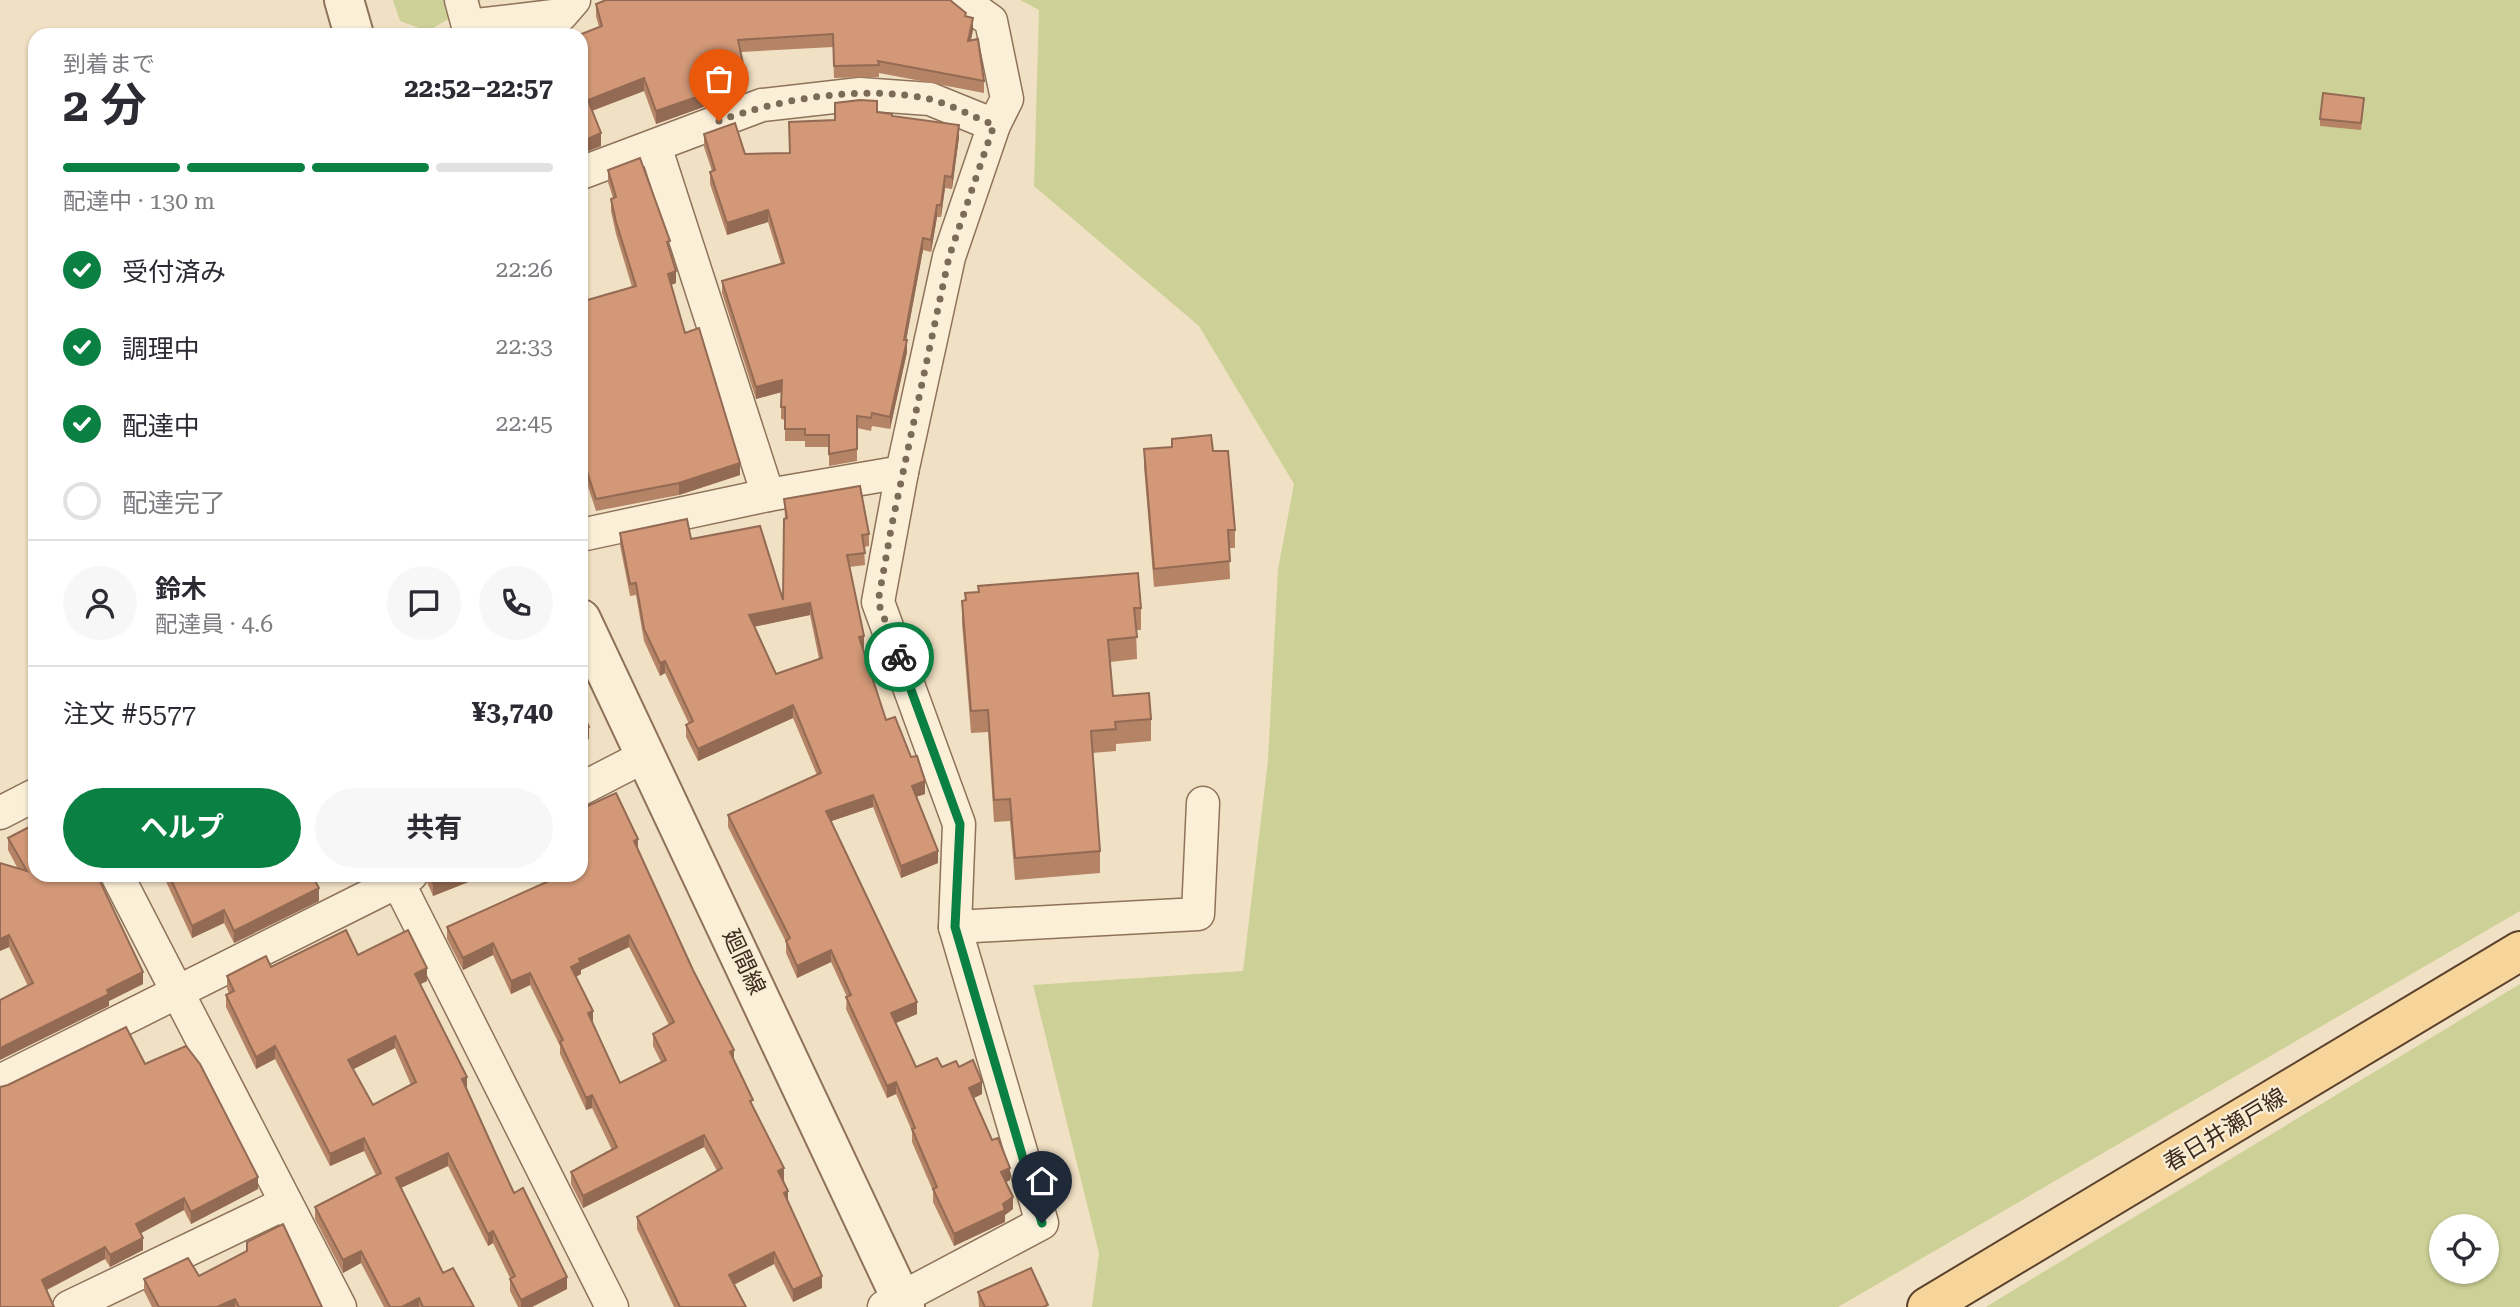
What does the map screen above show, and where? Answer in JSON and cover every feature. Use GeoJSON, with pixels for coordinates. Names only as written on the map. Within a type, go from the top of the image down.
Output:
{"type":"FeatureCollection","features":[{"type":"Feature","properties":{"kind":"main road","name":"春日井瀬戸線"},"geometry":{"type":"LineString","coordinates":[[1927,1307],[2520,951]]}},
{"type":"Feature","properties":{"kind":"street"},"geometry":{"type":"LineString","coordinates":[[344,0],[352,28]]}},
{"type":"Feature","properties":{"kind":"street"},"geometry":{"type":"LineString","coordinates":[[461,0],[468,26],[561,15],[574,0]]}},
{"type":"Feature","properties":{"kind":"street"},"geometry":{"type":"LineString","coordinates":[[896,1304],[1042,1223],[955,927],[960,824],[878,602],[902,472],[949,257],[994,125],[1007,99],[991,21],[962,0]]}},
{"type":"Feature","properties":{"kind":"street"},"geometry":{"type":"LineString","coordinates":[[588,170],[762,105],[860,94],[930,99],[994,125]]}},
{"type":"Feature","properties":{"kind":"street"},"geometry":{"type":"LineString","coordinates":[[655,146],[768,495]]}},
{"type":"Feature","properties":{"kind":"street"},"geometry":{"type":"LineString","coordinates":[[588,534],[768,495],[902,472]]}},
{"type":"Feature","properties":{"kind":"street","name":"廻間線"},"geometry":{"type":"LineString","coordinates":[[588,633],[647,755],[896,1304]]}},
{"type":"Feature","properties":{"kind":"street"},"geometry":{"type":"LineString","coordinates":[[588,785],[647,755]]}},
{"type":"Feature","properties":{"kind":"street"},"geometry":{"type":"LineString","coordinates":[[0,813],[28,799]]}},
{"type":"Feature","properties":{"kind":"street"},"geometry":{"type":"LineString","coordinates":[[955,927],[1198,914],[1203,803]]}},
{"type":"Feature","properties":{"kind":"street"},"geometry":{"type":"LineString","coordinates":[[121,882],[340,1307]]}},
{"type":"Feature","properties":{"kind":"street"},"geometry":{"type":"LineString","coordinates":[[0,1081],[397,882]]}},
{"type":"Feature","properties":{"kind":"street"},"geometry":{"type":"LineString","coordinates":[[407,882],[612,1307]]}},
{"type":"Feature","properties":{"kind":"street"},"geometry":{"type":"LineString","coordinates":[[72,1306],[286,1203]]}},
{"type":"Feature","properties":{"kind":"green space"},"geometry":{"type":"Polygon","coordinates":[[[393,0],[481,0],[433,28],[420,28],[400,21],[393,0]]]}},
{"type":"Feature","properties":{"kind":"green space"},"geometry":{"type":"Polygon","coordinates":[[[1020,0],[2520,0],[2520,911],[1838,1307],[1092,1307],[1099,1253],[1033,985],[1243,971],[1268,760],[1278,569],[1294,484],[1199,326],[1034,186],[1039,10],[1020,0]]]}},
{"type":"Feature","properties":{"kind":"green space"},"geometry":{"type":"Polygon","coordinates":[[[2520,984],[2520,1307],[1986,1307],[2520,984]]]}},
{"type":"Feature","properties":{"kind":"building"},"geometry":{"type":"Polygon","coordinates":[[[606,0],[950,0],[966,13],[965,16],[973,18],[968,41],[978,39],[984,81],[878,61],[879,65],[834,66],[833,34],[738,40],[746,78],[722,83],[723,88],[656,111],[644,78],[588,100],[588,31],[602,26],[596,4],[606,0]]]}},
{"type":"Feature","properties":{"kind":"building"},"geometry":{"type":"Polygon","coordinates":[[[2323,93],[2364,98],[2361,123],[2320,119],[2323,93]]]}},
{"type":"Feature","properties":{"kind":"building"},"geometry":{"type":"Polygon","coordinates":[[[588,100],[601,133],[588,139],[588,100]]]}},
{"type":"Feature","properties":{"kind":"building"},"geometry":{"type":"Polygon","coordinates":[[[877,101],[877,112],[892,116],[959,125],[952,177],[945,176],[941,205],[937,205],[931,240],[923,238],[904,340],[907,340],[890,417],[872,413],[871,418],[857,416],[857,449],[829,454],[829,435],[805,435],[805,429],[785,429],[785,407],[781,407],[782,380],[756,387],[722,281],[784,263],[768,210],[727,223],[710,172],[715,170],[704,134],[735,123],[745,154],[790,153],[789,122],[835,120],[835,103],[877,101]]]}},
{"type":"Feature","properties":{"kind":"building"},"geometry":{"type":"Polygon","coordinates":[[[640,158],[670,241],[667,242],[676,271],[668,274],[685,333],[699,328],[740,463],[679,483],[596,499],[588,474],[588,300],[636,286],[616,222],[611,199],[616,197],[608,170],[640,158]]]}},
{"type":"Feature","properties":{"kind":"building"},"geometry":{"type":"Polygon","coordinates":[[[1211,435],[1213,451],[1228,451],[1235,530],[1228,530],[1230,561],[1154,569],[1144,449],[1172,447],[1172,439],[1211,435]]]}},
{"type":"Feature","properties":{"kind":"building"},"geometry":{"type":"Polygon","coordinates":[[[860,486],[869,534],[862,535],[865,553],[847,555],[864,636],[859,637],[886,720],[895,717],[911,757],[917,756],[925,781],[912,786],[938,851],[901,866],[873,795],[826,811],[917,1002],[891,1013],[916,1067],[937,1058],[942,1067],[956,1061],[959,1067],[973,1060],[982,1082],[969,1088],[992,1140],[998,1138],[1010,1168],[1001,1172],[1013,1197],[1003,1204],[1005,1210],[954,1234],[933,1189],[937,1187],[912,1129],[915,1128],[896,1082],[887,1086],[846,997],[851,995],[831,950],[797,966],[786,941],[790,938],[728,815],[821,773],[793,705],[698,749],[686,725],[693,721],[665,661],[660,663],[644,629],[636,583],[630,584],[620,533],[687,519],[691,539],[760,526],[783,600],[784,519],[787,518],[784,499],[860,486]],[[810,603],[749,615],[776,674],[822,658],[810,603]]]}},
{"type":"Feature","properties":{"kind":"building"},"geometry":{"type":"Polygon","coordinates":[[[1138,573],[1141,608],[1134,608],[1137,637],[1108,640],[1113,696],[1149,693],[1151,719],[1115,722],[1116,729],[1091,731],[1100,851],[1015,858],[1010,799],[994,800],[988,710],[971,711],[962,601],[966,600],[965,593],[979,592],[978,586],[1138,573]]]}},
{"type":"Feature","properties":{"kind":"building"},"geometry":{"type":"Polygon","coordinates":[[[616,793],[638,839],[634,841],[693,970],[734,1050],[730,1052],[753,1100],[750,1101],[784,1168],[778,1171],[788,1191],[784,1193],[822,1276],[793,1290],[774,1252],[729,1275],[746,1307],[680,1307],[637,1217],[722,1168],[704,1135],[583,1196],[571,1172],[617,1147],[592,1095],[586,1098],[560,1042],[563,1040],[530,973],[511,981],[493,943],[463,958],[447,927],[547,882],[588,882],[588,806],[616,793]],[[629,935],[579,959],[581,962],[571,967],[593,1011],[588,1013],[620,1083],[666,1060],[653,1034],[674,1022],[629,935]]]}},
{"type":"Feature","properties":{"kind":"building"},"geometry":{"type":"Polygon","coordinates":[[[28,828],[28,882],[100,882],[143,972],[107,990],[109,994],[0,1048],[0,1000],[33,983],[9,935],[0,939],[0,863],[27,871],[8,838],[28,828]]]}},
{"type":"Feature","properties":{"kind":"building"},"geometry":{"type":"Polygon","coordinates":[[[172,882],[316,882],[319,888],[234,931],[224,910],[192,926],[172,882]]]}},
{"type":"Feature","properties":{"kind":"building"},"geometry":{"type":"Polygon","coordinates":[[[346,930],[358,955],[408,930],[427,968],[415,974],[467,1077],[462,1079],[494,1150],[514,1193],[523,1188],[567,1277],[521,1300],[510,1279],[515,1276],[493,1231],[488,1234],[448,1153],[396,1178],[443,1273],[453,1268],[474,1307],[423,1307],[419,1298],[402,1307],[390,1307],[361,1251],[343,1260],[315,1207],[381,1173],[364,1138],[330,1154],[275,1046],[256,1057],[226,995],[234,991],[227,976],[266,956],[271,967],[346,930]],[[395,1036],[348,1060],[373,1105],[416,1082],[395,1036]]]}},
{"type":"Feature","properties":{"kind":"building"},"geometry":{"type":"Polygon","coordinates":[[[126,1027],[145,1064],[186,1046],[200,1064],[258,1177],[191,1212],[184,1198],[136,1224],[143,1238],[110,1255],[105,1247],[42,1280],[54,1307],[0,1307],[0,1087],[126,1027]]]}},
{"type":"Feature","properties":{"kind":"building"},"geometry":{"type":"Polygon","coordinates":[[[283,1224],[322,1307],[239,1307],[235,1299],[217,1307],[159,1307],[144,1279],[188,1258],[199,1276],[247,1251],[247,1242],[283,1224]]]}},
{"type":"Feature","properties":{"kind":"building"},"geometry":{"type":"Polygon","coordinates":[[[1031,1268],[1048,1305],[985,1307],[978,1292],[1031,1268]]]}},
{"type":"Feature","properties":{"kind":"way so far"},"geometry":{"type":"LineString","coordinates":[[719,121],[762,105],[860,94],[930,99],[994,125],[949,257],[902,472],[878,602],[899,657]]}},
{"type":"Feature","properties":{"kind":"route"},"geometry":{"type":"LineString","coordinates":[[899,657],[960,824],[955,927],[1042,1223]]}}]}
